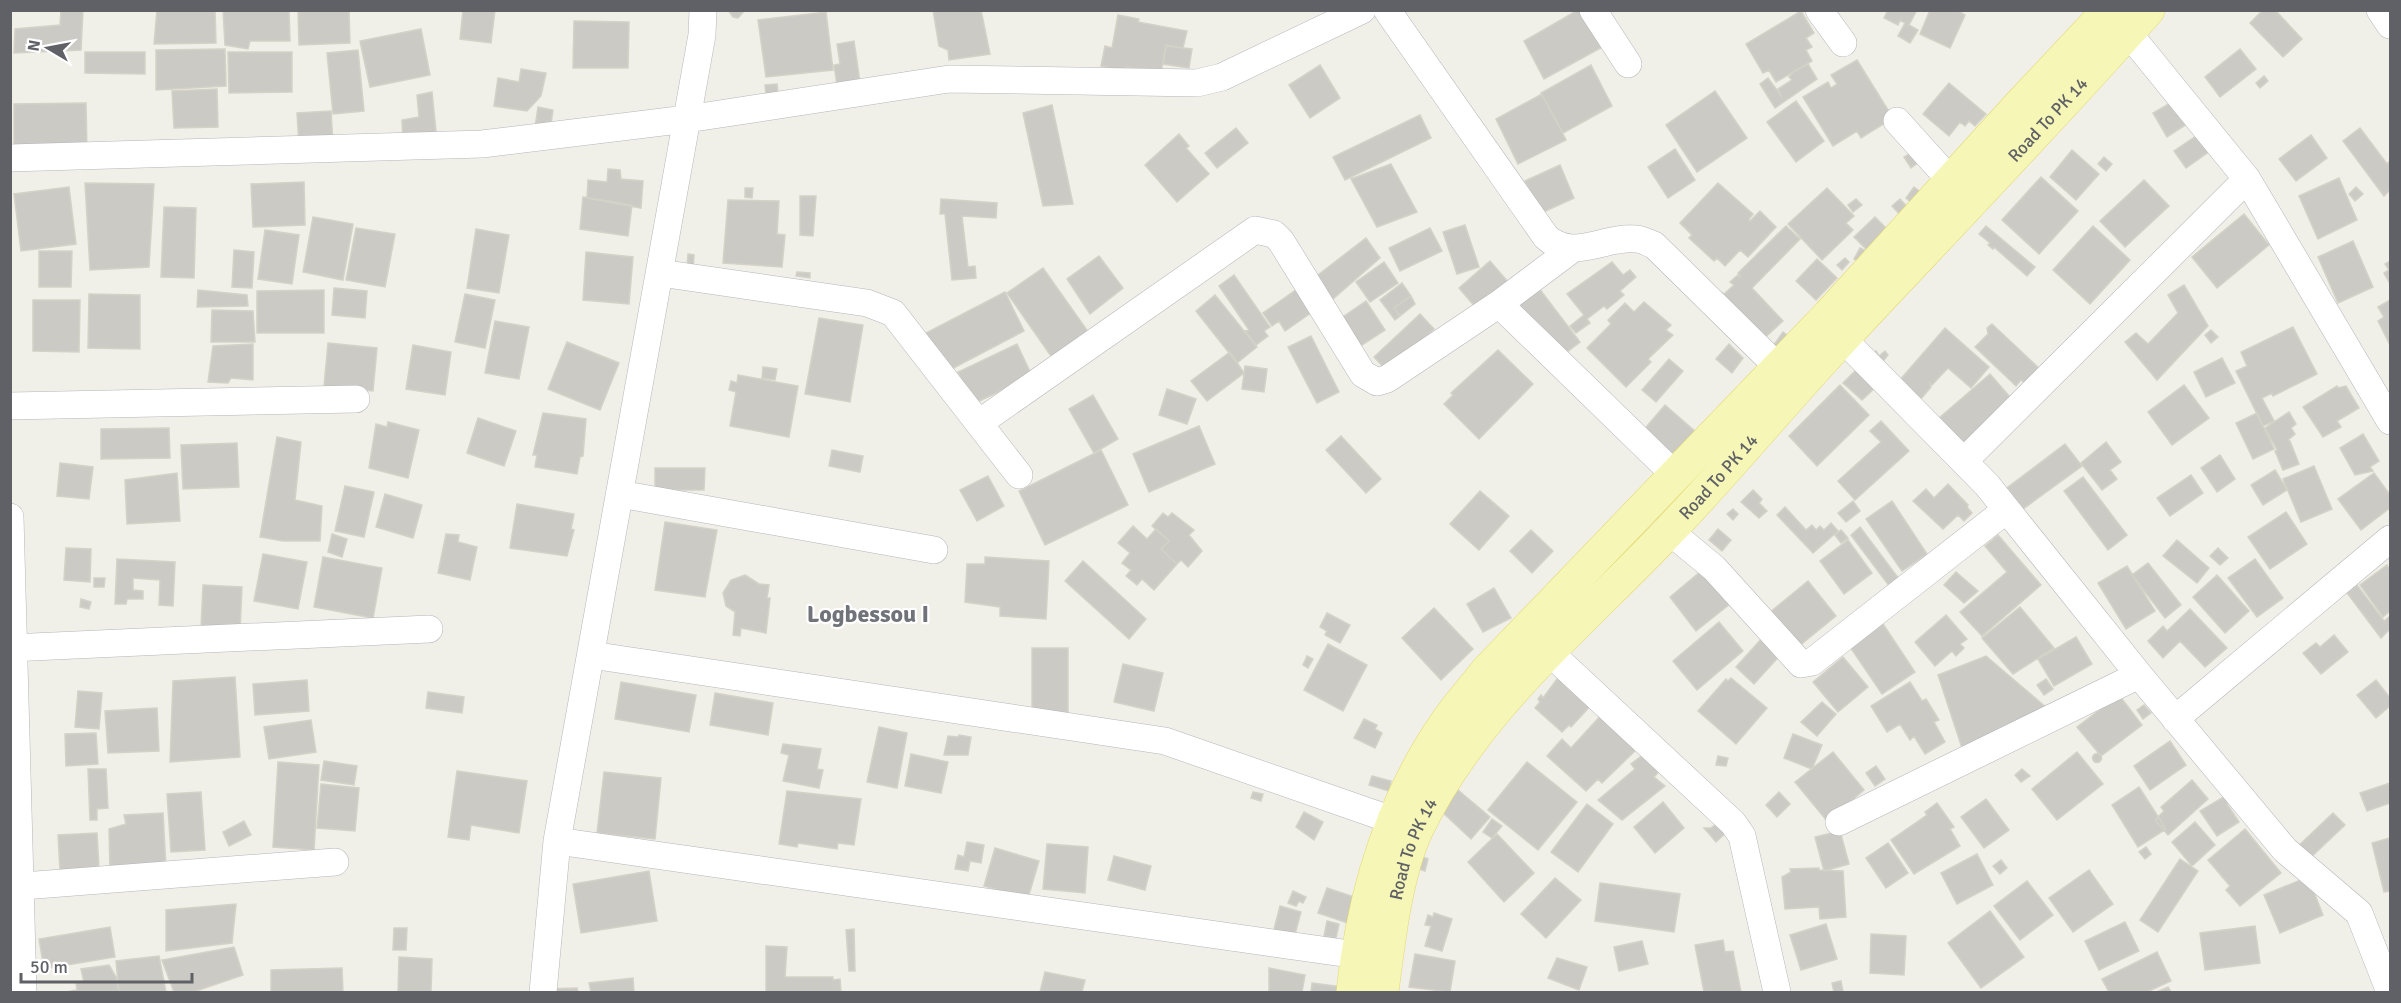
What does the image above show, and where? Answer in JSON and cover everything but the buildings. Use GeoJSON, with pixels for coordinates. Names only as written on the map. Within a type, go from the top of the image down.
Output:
{"type":"FeatureCollection","features":[{"type":"Feature","properties":{"kind":"main road","name":"Road To PK 14"},"geometry":{"type":"LineString","coordinates":[[1353,993],[1357,955],[1371,883],[1392,820],[1412,778],[1446,722],[1486,672],[1676,476],[1777,366],[1829,315],[1951,181],[2128,18]]}},
{"type":"Feature","properties":{"kind":"main road","name":"Road To PK 14"},"geometry":{"type":"LineString","coordinates":[[1382,993],[1400,887],[1415,833],[1467,746],[1509,692],[1547,650],[1669,531],[2128,18]]}},
{"type":"Feature","properties":{"kind":"street"},"geometry":{"type":"LineString","coordinates":[[543,993],[557,841],[702,35],[703,10]]}},
{"type":"Feature","properties":{"kind":"street"},"geometry":{"type":"LineString","coordinates":[[10,158],[482,144],[687,119],[948,79],[1197,83],[1222,77],[1362,10]]}},
{"type":"Feature","properties":{"kind":"street"},"geometry":{"type":"LineString","coordinates":[[1387,10],[1546,237],[1555,245],[1571,250],[1636,239],[1654,244],[1777,366]]}},
{"type":"Feature","properties":{"kind":"street"},"geometry":{"type":"LineString","coordinates":[[1593,10],[1628,63]]}},
{"type":"Feature","properties":{"kind":"street"},"geometry":{"type":"LineString","coordinates":[[1819,10],[1843,43]]}},
{"type":"Feature","properties":{"kind":"street"},"geometry":{"type":"LineString","coordinates":[[2380,10],[2391,25]]}},
{"type":"Feature","properties":{"kind":"street"},"geometry":{"type":"LineString","coordinates":[[2128,18],[2247,179],[2391,421]]}},
{"type":"Feature","properties":{"kind":"street"},"geometry":{"type":"LineString","coordinates":[[1897,121],[1951,181]]}},
{"type":"Feature","properties":{"kind":"street"},"geometry":{"type":"LineString","coordinates":[[1965,460],[2247,179]]}},
{"type":"Feature","properties":{"kind":"street"},"geometry":{"type":"LineString","coordinates":[[978,423],[1256,230],[1274,234],[1281,241],[1363,374],[1377,382],[1387,380],[1499,304],[1571,250]]}},
{"type":"Feature","properties":{"kind":"street"},"geometry":{"type":"LineString","coordinates":[[660,273],[867,303],[893,313],[1019,475]]}},
{"type":"Feature","properties":{"kind":"street"},"geometry":{"type":"LineString","coordinates":[[1499,304],[1676,476]]}},
{"type":"Feature","properties":{"kind":"street"},"geometry":{"type":"LineString","coordinates":[[1843,339],[1965,460],[2175,719],[2285,850],[2360,913],[2390,993]]}},
{"type":"Feature","properties":{"kind":"street"},"geometry":{"type":"LineString","coordinates":[[10,406],[356,399]]}},
{"type":"Feature","properties":{"kind":"street"},"geometry":{"type":"LineString","coordinates":[[620,494],[934,550]]}},
{"type":"Feature","properties":{"kind":"street"},"geometry":{"type":"LineString","coordinates":[[1669,531],[1714,568],[1801,664],[1812,662],[2006,510]]}},
{"type":"Feature","properties":{"kind":"street"},"geometry":{"type":"LineString","coordinates":[[10,516],[15,886],[23,993]]}},
{"type":"Feature","properties":{"kind":"street"},"geometry":{"type":"LineString","coordinates":[[2175,719],[2391,539]]}},
{"type":"Feature","properties":{"kind":"street"},"geometry":{"type":"LineString","coordinates":[[12,648],[429,629]]}},
{"type":"Feature","properties":{"kind":"street"},"geometry":{"type":"LineString","coordinates":[[1547,650],[1733,823],[1742,836],[1777,993]]}},
{"type":"Feature","properties":{"kind":"street"},"geometry":{"type":"LineString","coordinates":[[591,655],[1165,741],[1392,820]]}},
{"type":"Feature","properties":{"kind":"street"},"geometry":{"type":"LineString","coordinates":[[1839,822],[2139,675]]}},
{"type":"Feature","properties":{"kind":"street"},"geometry":{"type":"LineString","coordinates":[[557,841],[1357,955]]}},
{"type":"Feature","properties":{"kind":"street"},"geometry":{"type":"LineString","coordinates":[[15,886],[335,862]]}},
{"type":"Feature","properties":{"kind":"district","name":"Logbessou I"},"geometry":{"type":"Point","coordinates":[868,614]}}]}
